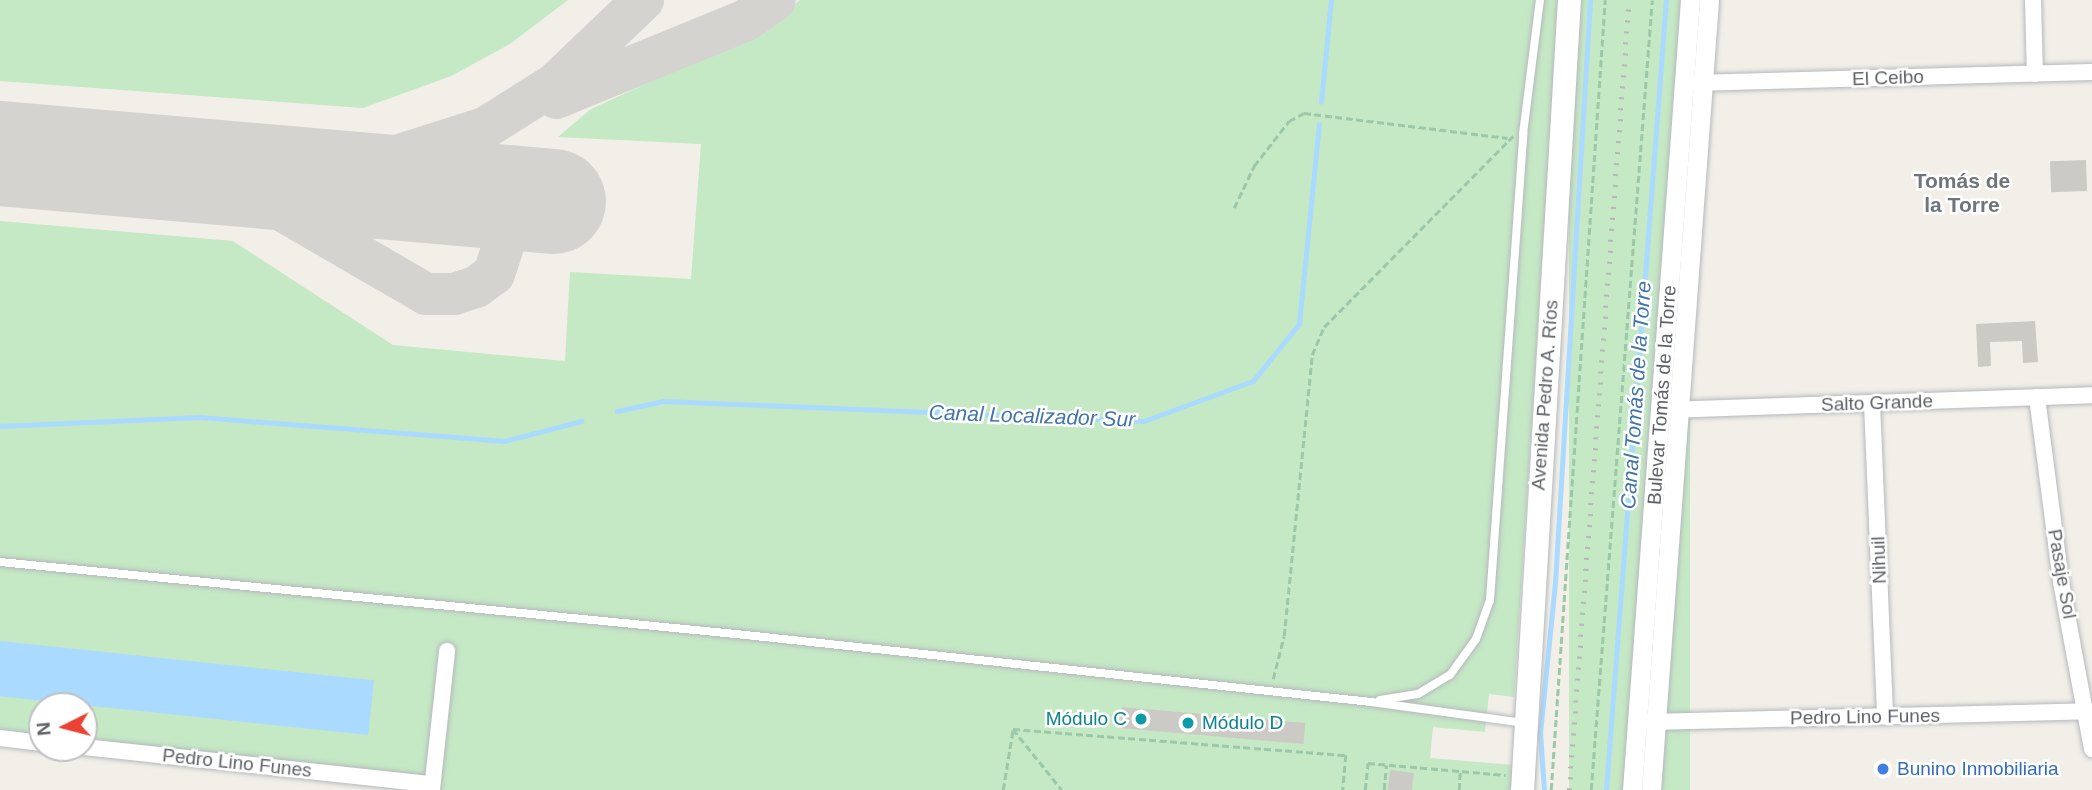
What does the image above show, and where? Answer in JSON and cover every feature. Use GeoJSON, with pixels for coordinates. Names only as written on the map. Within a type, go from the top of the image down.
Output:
{"type":"FeatureCollection","features":[{"type":"Feature","properties":{"kind":"main road","name":"Avenida Pedro A. Ríos"},"geometry":{"type":"LineString","coordinates":[[1514,782],[1524,723],[1569,0]]}},
{"type":"Feature","properties":{"kind":"street","name":"Bulevar Tomás de la Torre"},"geometry":{"type":"LineString","coordinates":[[1632,790],[1647,722],[1682,408],[1694,83],[1690,0]]}},
{"type":"Feature","properties":{"kind":"street","name":"Bulevar Tomás de la Torre"},"geometry":{"type":"LineString","coordinates":[[1651,790],[1647,722],[1662,410],[1694,83],[1709,0]]}},
{"type":"Feature","properties":{"kind":"street"},"geometry":{"type":"LineString","coordinates":[[2034,0],[2035,74]]}},
{"type":"Feature","properties":{"kind":"street","name":"El Ceibo"},"geometry":{"type":"LineString","coordinates":[[1694,83],[2092,72]]}},
{"type":"Feature","properties":{"kind":"street","name":"Salto Grande"},"geometry":{"type":"LineString","coordinates":[[1662,410],[2092,395]]}},
{"type":"Feature","properties":{"kind":"street","name":"Pasaje Sol"},"geometry":{"type":"LineString","coordinates":[[2037,397],[2061,582],[2089,711],[2092,749]]}},
{"type":"Feature","properties":{"kind":"street","name":"Nihuil"},"geometry":{"type":"LineString","coordinates":[[1872,403],[1885,717]]}},
{"type":"Feature","properties":{"kind":"street"},"geometry":{"type":"LineString","coordinates":[[432,787],[447,650]]}},
{"type":"Feature","properties":{"kind":"street","name":"Pedro Lino Funes"},"geometry":{"type":"LineString","coordinates":[[1647,722],[2089,711]]}},
{"type":"Feature","properties":{"kind":"street"},"geometry":{"type":"LineString","coordinates":[[0,738],[28,741]]}},
{"type":"Feature","properties":{"kind":"street","name":"Pedro Lino Funes"},"geometry":{"type":"LineString","coordinates":[[98,749],[432,787]]}},
{"type":"Feature","properties":{"kind":"lane"},"geometry":{"type":"LineString","coordinates":[[1371,702],[1418,694],[1450,675],[1476,639],[1490,600],[1523,134],[1539,0]]}},
{"type":"Feature","properties":{"kind":"lane"},"geometry":{"type":"LineString","coordinates":[[0,562],[1270,690],[1524,723]]}},
{"type":"Feature","properties":{"kind":"path"},"geometry":{"type":"LineString","coordinates":[[1551,790],[1605,0]]}},
{"type":"Feature","properties":{"kind":"path"},"geometry":{"type":"LineString","coordinates":[[1591,790],[1652,0]]}},
{"type":"Feature","properties":{"kind":"path"},"geometry":{"type":"LineString","coordinates":[[1234,208],[1254,166],[1289,121],[1304,113],[1507,138],[1523,134]]}},
{"type":"Feature","properties":{"kind":"path"},"geometry":{"type":"LineString","coordinates":[[1270,690],[1284,636],[1312,355],[1324,327],[1481,171],[1507,138]]}},
{"type":"Feature","properties":{"kind":"path"},"geometry":{"type":"LineString","coordinates":[[1003,790],[1013,729]]}},
{"type":"Feature","properties":{"kind":"path"},"geometry":{"type":"LineString","coordinates":[[1013,729],[1062,790]]}},
{"type":"Feature","properties":{"kind":"path"},"geometry":{"type":"LineString","coordinates":[[1013,729],[1346,755],[1343,790]]}},
{"type":"Feature","properties":{"kind":"path"},"geometry":{"type":"LineString","coordinates":[[1366,790],[1368,763],[1461,771],[1514,782]]}},
{"type":"Feature","properties":{"kind":"path"},"geometry":{"type":"LineString","coordinates":[[1384,790],[1386,764]]}},
{"type":"Feature","properties":{"kind":"path"},"geometry":{"type":"LineString","coordinates":[[1459,790],[1461,771]]}},
{"type":"Feature","properties":{"kind":"green space"},"geometry":{"type":"Polygon","coordinates":[[[0,0],[568,0],[510,44],[451,76],[363,108],[0,81],[0,0]]]}},
{"type":"Feature","properties":{"kind":"green space"},"geometry":{"type":"Polygon","coordinates":[[[800,0],[1559,0],[1514,697],[1489,694],[1485,732],[1433,727],[1430,758],[1513,765],[1511,790],[432,790],[98,749],[98,692],[28,692],[28,741],[0,738],[0,221],[233,241],[393,345],[565,361],[570,272],[691,279],[701,144],[558,137],[591,109],[767,28],[800,0]]]}},
{"type":"Feature","properties":{"kind":"green space"},"geometry":{"type":"Polygon","coordinates":[[[1569,0],[1690,0],[1690,790],[1569,790],[1569,0]]]}},
{"type":"Feature","properties":{"kind":"water"},"geometry":{"type":"Polygon","coordinates":[[[0,641],[374,680],[368,735],[98,707],[98,692],[28,692],[28,699],[0,696],[0,641]]]}},
{"type":"Feature","properties":{"kind":"building"},"geometry":{"type":"Polygon","coordinates":[[[2086,160],[2087,191],[2051,192],[2050,161],[2086,160]]]}},
{"type":"Feature","properties":{"kind":"building"},"geometry":{"type":"Polygon","coordinates":[[[2035,321],[2038,362],[2023,363],[2022,341],[1990,342],[1991,366],[1978,367],[1976,324],[2035,321]]]}},
{"type":"Feature","properties":{"kind":"building"},"geometry":{"type":"Polygon","coordinates":[[[1122,707],[1305,723],[1303,744],[1120,728],[1122,707]]]}},
{"type":"Feature","properties":{"kind":"building"},"geometry":{"type":"Polygon","coordinates":[[[1390,770],[1414,773],[1412,790],[1388,790],[1390,770]]]}},
{"type":"Feature","properties":{"kind":"waterway","name":"Canal Localizador Sur"},"geometry":{"type":"LineString","coordinates":[[1321,102],[1331,0]]}},
{"type":"Feature","properties":{"kind":"waterway"},"geometry":{"type":"LineString","coordinates":[[1544,790],[1540,733],[1555,583],[1590,0]]}},
{"type":"Feature","properties":{"kind":"waterway","name":"Canal Tomás de la Torre"},"geometry":{"type":"LineString","coordinates":[[1606,790],[1666,0]]}},
{"type":"Feature","properties":{"kind":"waterway","name":"Canal Localizador Sur"},"geometry":{"type":"LineString","coordinates":[[617,411],[664,401],[1144,421],[1253,381],[1299,324],[1319,125]]}},
{"type":"Feature","properties":{"kind":"waterway"},"geometry":{"type":"LineString","coordinates":[[0,426],[200,417],[505,441],[581,421]]}},
{"type":"Feature","properties":{"kind":"taxiway"},"geometry":{"type":"LineString","coordinates":[[275,177],[387,159],[485,128],[555,84],[643,0]]}},
{"type":"Feature","properties":{"kind":"taxiway"},"geometry":{"type":"LineString","coordinates":[[556,98],[746,20],[775,0]]}},
{"type":"Feature","properties":{"kind":"taxiway"},"geometry":{"type":"LineString","coordinates":[[189,170],[233,182],[426,294],[454,294],[476,287],[494,274],[506,236],[499,210],[485,195]]}},
{"type":"Feature","properties":{"kind":"runway"},"geometry":{"type":"LineString","coordinates":[[0,153],[553,201]]}},
{"type":"Feature","properties":{"kind":"railway"},"geometry":{"type":"LineString","coordinates":[[1569,790],[1629,0]]}},
{"type":"Feature","properties":{"kind":"place","name":"Módulo C"},"geometry":{"type":"Point","coordinates":[1141,719]}},
{"type":"Feature","properties":{"kind":"place","name":"Módulo D"},"geometry":{"type":"Point","coordinates":[1188,723]}},
{"type":"Feature","properties":{"kind":"place","name":"Bunino Inmobiliaria"},"geometry":{"type":"Point","coordinates":[1883,769]}},
{"type":"Feature","properties":{"kind":"district","name":"Tomás de la Torre"},"geometry":{"type":"Point","coordinates":[1962,193]}}]}
